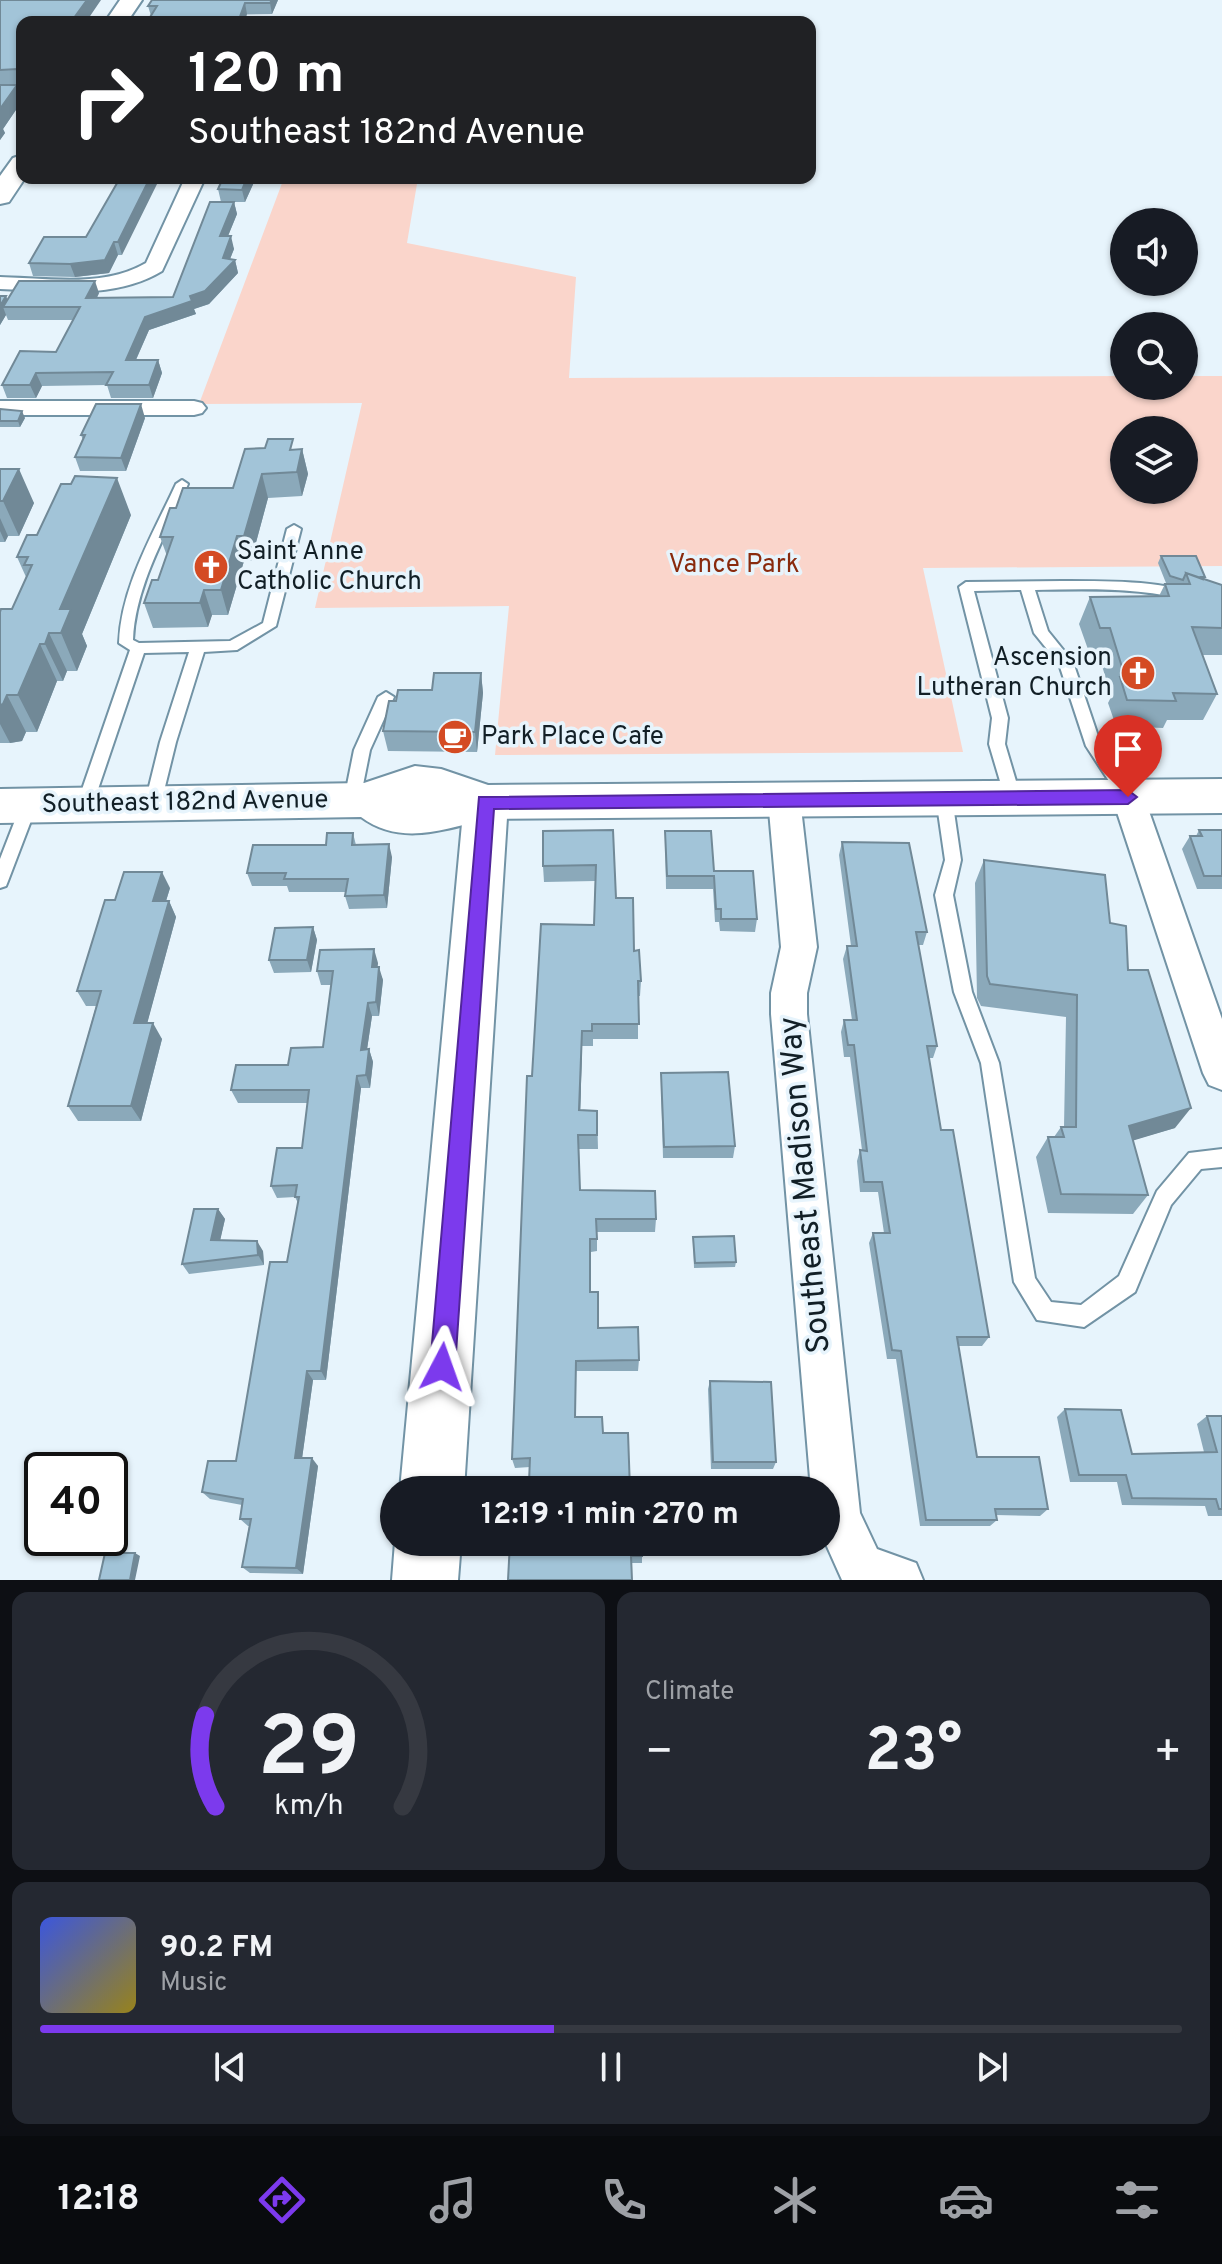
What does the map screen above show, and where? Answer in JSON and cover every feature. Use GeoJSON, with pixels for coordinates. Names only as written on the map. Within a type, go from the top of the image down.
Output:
{"type":"FeatureCollection","features":[{"type":"Feature","properties":{"kind":"main road"},"geometry":{"type":"LineString","coordinates":[[0,196],[16,172]]}},
{"type":"Feature","properties":{"kind":"main road","name":"Southeast 182nd Avenue"},"geometry":{"type":"LineString","coordinates":[[14,806],[361,800],[392,816],[432,816],[486,802],[1222,796]]}},
{"type":"Feature","properties":{"kind":"main road"},"geometry":{"type":"LineString","coordinates":[[433,1476],[486,802]]}},
{"type":"Feature","properties":{"kind":"main road"},"geometry":{"type":"LineString","coordinates":[[425,1580],[427,1556]]}},
{"type":"Feature","properties":{"kind":"street"},"geometry":{"type":"LineString","coordinates":[[0,283],[119,283],[147,274],[155,267],[192,184]]}},
{"type":"Feature","properties":{"kind":"street"},"geometry":{"type":"LineString","coordinates":[[0,408],[194,408]]}},
{"type":"Feature","properties":{"kind":"street"},"geometry":{"type":"LineString","coordinates":[[1128,797],[1222,1073]]}},
{"type":"Feature","properties":{"kind":"street","name":"Southeast Madison Way"},"geometry":{"type":"LineString","coordinates":[[784,799],[799,947],[789,993],[789,1014],[837,1515],[880,1573]]}},
{"type":"Feature","properties":{"kind":"lane"},"geometry":{"type":"LineString","coordinates":[[182,484],[125,629],[126,643],[138,648],[232,646],[269,626],[294,529]]}},
{"type":"Feature","properties":{"kind":"lane"},"geometry":{"type":"LineString","coordinates":[[1013,798],[997,744],[1000,718],[966,587],[1156,588],[1193,596],[1222,609]]}},
{"type":"Feature","properties":{"kind":"lane"},"geometry":{"type":"LineString","coordinates":[[1027,587],[1041,633],[1066,662],[1094,746],[1128,797]]}},
{"type":"Feature","properties":{"kind":"lane"},"geometry":{"type":"LineString","coordinates":[[85,804],[138,648]]}},
{"type":"Feature","properties":{"kind":"lane"},"geometry":{"type":"LineString","coordinates":[[153,803],[168,742],[198,648]]}},
{"type":"Feature","properties":{"kind":"lane"},"geometry":{"type":"LineString","coordinates":[[361,800],[362,750],[386,697]]}},
{"type":"Feature","properties":{"kind":"lane"},"geometry":{"type":"LineString","coordinates":[[944,798],[953,860],[944,895],[963,992],[990,1063],[1025,1282],[1045,1312],[1084,1316],[1127,1284],[1164,1198],[1196,1160],[1222,1158]]}},
{"type":"Feature","properties":{"kind":"lane"},"geometry":{"type":"LineString","coordinates":[[0,881],[14,806]]}},
{"type":"Feature","properties":{"kind":"green space","name":"Vance Park"},"geometry":{"type":"Polygon","coordinates":[[[282,184],[417,184],[407,243],[576,277],[569,378],[1110,376],[1110,400],[1198,400],[1198,376],[1222,376],[1222,566],[923,568],[963,752],[495,755],[509,606],[315,608],[362,403],[199,404],[282,184]]]}},
{"type":"Feature","properties":{"kind":"building"},"geometry":{"type":"Polygon","coordinates":[[[0,0],[87,0],[75,16],[16,16],[16,69],[0,70],[0,0]]]}},
{"type":"Feature","properties":{"kind":"building"},"geometry":{"type":"Polygon","coordinates":[[[152,0],[272,0],[270,3],[245,3],[240,16],[151,16],[157,6],[148,6],[152,0]]]}},
{"type":"Feature","properties":{"kind":"building"},"geometry":{"type":"Polygon","coordinates":[[[0,85],[16,85],[16,86],[0,109],[0,85]]]}},
{"type":"Feature","properties":{"kind":"building"},"geometry":{"type":"Polygon","coordinates":[[[117,184],[147,184],[118,242],[114,242],[105,260],[70,264],[29,263],[44,237],[86,237],[117,184]]]}},
{"type":"Feature","properties":{"kind":"building"},"geometry":{"type":"Polygon","coordinates":[[[220,184],[244,184],[242,190],[218,189],[220,184]]]}},
{"type":"Feature","properties":{"kind":"building"},"geometry":{"type":"Polygon","coordinates":[[[210,202],[234,202],[220,236],[231,236],[223,258],[235,260],[205,291],[190,296],[192,301],[145,317],[126,360],[158,360],[149,385],[106,385],[113,372],[36,373],[30,385],[2,385],[20,351],[56,352],[80,307],[3,307],[19,281],[95,281],[86,298],[173,297],[210,202]]]}},
{"type":"Feature","properties":{"kind":"building"},"geometry":{"type":"Polygon","coordinates":[[[96,404],[141,404],[121,458],[75,457],[85,435],[81,435],[96,404]]]}},
{"type":"Feature","properties":{"kind":"building"},"geometry":{"type":"Polygon","coordinates":[[[0,409],[22,411],[18,421],[0,421],[0,409]]]}},
{"type":"Feature","properties":{"kind":"building"},"geometry":{"type":"Polygon","coordinates":[[[268,439],[293,439],[290,450],[302,449],[297,472],[262,474],[244,536],[237,536],[221,590],[204,590],[200,603],[144,603],[152,580],[158,580],[173,537],[160,537],[170,508],[176,508],[183,488],[233,488],[245,449],[265,448],[268,439]]]}},
{"type":"Feature","properties":{"kind":"building"},"geometry":{"type":"Polygon","coordinates":[[[0,469],[19,469],[3,501],[0,501],[0,469]]]}},
{"type":"Feature","properties":{"kind":"building"},"geometry":{"type":"Polygon","coordinates":[[[75,476],[117,478],[60,609],[71,609],[61,633],[49,633],[45,644],[40,644],[18,695],[7,695],[0,705],[0,612],[1,609],[12,609],[32,565],[24,565],[28,557],[17,557],[27,535],[37,535],[61,484],[71,484],[75,476]]]}},
{"type":"Feature","properties":{"kind":"building"},"geometry":{"type":"Polygon","coordinates":[[[1161,556],[1196,556],[1205,577],[1202,579],[1186,573],[1183,580],[1170,576],[1161,556]]]}},
{"type":"Feature","properties":{"kind":"building"},"geometry":{"type":"Polygon","coordinates":[[[1186,573],[1222,585],[1222,628],[1192,627],[1217,694],[1173,693],[1176,701],[1127,700],[1120,677],[1125,677],[1110,628],[1100,628],[1090,597],[1169,596],[1165,584],[1190,584],[1186,573]]]}},
{"type":"Feature","properties":{"kind":"building"},"geometry":{"type":"Polygon","coordinates":[[[434,673],[481,673],[475,732],[383,731],[389,701],[396,701],[398,690],[432,690],[434,673]]]}},
{"type":"Feature","properties":{"kind":"building"},"geometry":{"type":"Polygon","coordinates":[[[613,830],[616,898],[633,898],[634,951],[639,950],[641,981],[638,981],[639,1024],[592,1024],[592,1031],[582,1031],[579,1110],[597,1111],[597,1135],[578,1135],[580,1190],[655,1191],[656,1219],[596,1219],[597,1239],[590,1239],[590,1292],[598,1292],[598,1328],[638,1327],[639,1360],[576,1361],[575,1417],[602,1417],[603,1433],[628,1433],[630,1476],[529,1476],[530,1458],[512,1459],[527,1076],[532,1076],[541,924],[594,925],[596,865],[543,866],[543,831],[613,830]]]}},
{"type":"Feature","properties":{"kind":"building"},"geometry":{"type":"Polygon","coordinates":[[[1199,830],[1222,830],[1222,876],[1204,876],[1190,836],[1202,836],[1199,830]]]}},
{"type":"Feature","properties":{"kind":"building"},"geometry":{"type":"Polygon","coordinates":[[[665,831],[711,831],[714,871],[753,871],[757,919],[721,919],[721,909],[716,909],[714,876],[667,876],[665,831]]]}},
{"type":"Feature","properties":{"kind":"building"},"geometry":{"type":"Polygon","coordinates":[[[327,833],[353,833],[352,845],[389,844],[384,895],[345,896],[348,879],[284,879],[286,873],[247,873],[253,845],[326,845],[327,833]]]}},
{"type":"Feature","properties":{"kind":"building"},"geometry":{"type":"Polygon","coordinates":[[[842,842],[909,843],[927,932],[916,932],[937,1046],[927,1046],[941,1130],[953,1130],[989,1337],[957,1337],[977,1457],[1039,1457],[1048,1509],[995,1509],[997,1520],[926,1520],[901,1351],[892,1350],[873,1233],[890,1233],[882,1182],[864,1182],[860,1150],[867,1151],[854,1045],[848,1045],[844,1020],[857,1020],[847,946],[857,946],[842,842]]]}},
{"type":"Feature","properties":{"kind":"building"},"geometry":{"type":"Polygon","coordinates":[[[984,860],[1105,875],[1110,923],[1126,926],[1128,970],[1148,970],[1191,1108],[1129,1126],[1148,1195],[1061,1194],[1048,1137],[1064,1137],[1061,1127],[1076,1127],[1077,995],[990,984],[987,976],[984,860]]]}},
{"type":"Feature","properties":{"kind":"building"},"geometry":{"type":"Polygon","coordinates":[[[124,872],[162,872],[153,901],[169,901],[134,1023],[153,1023],[131,1106],[68,1106],[101,991],[77,991],[105,900],[115,900],[124,872]]]}},
{"type":"Feature","properties":{"kind":"building"},"geometry":{"type":"Polygon","coordinates":[[[313,927],[307,960],[269,960],[275,928],[313,927]]]}},
{"type":"Feature","properties":{"kind":"building"},"geometry":{"type":"Polygon","coordinates":[[[374,949],[372,967],[379,967],[376,1002],[368,1003],[361,1050],[369,1049],[366,1075],[357,1076],[321,1371],[307,1371],[295,1458],[312,1458],[296,1568],[242,1567],[251,1519],[240,1519],[243,1499],[202,1492],[208,1461],[236,1461],[270,1262],[287,1262],[299,1197],[295,1197],[297,1185],[271,1186],[277,1148],[302,1148],[309,1090],[231,1090],[236,1065],[288,1065],[291,1048],[323,1047],[333,971],[317,971],[320,950],[374,949]]]}},
{"type":"Feature","properties":{"kind":"building"},"geometry":{"type":"Polygon","coordinates":[[[728,1072],[735,1146],[664,1147],[661,1073],[728,1072]]]}},
{"type":"Feature","properties":{"kind":"building"},"geometry":{"type":"Polygon","coordinates":[[[194,1209],[218,1209],[211,1240],[257,1241],[258,1255],[182,1264],[194,1209]]]}},
{"type":"Feature","properties":{"kind":"building"},"geometry":{"type":"Polygon","coordinates":[[[734,1236],[736,1262],[695,1263],[693,1237],[734,1236]]]}},
{"type":"Feature","properties":{"kind":"building"},"geometry":{"type":"Polygon","coordinates":[[[710,1381],[771,1382],[776,1462],[713,1462],[710,1381]]]}},
{"type":"Feature","properties":{"kind":"building"},"geometry":{"type":"Polygon","coordinates":[[[1065,1409],[1121,1410],[1132,1454],[1217,1452],[1207,1416],[1222,1416],[1222,1509],[1219,1509],[1216,1499],[1132,1498],[1126,1475],[1079,1475],[1065,1409]]]}},
{"type":"Feature","properties":{"kind":"building"},"geometry":{"type":"Polygon","coordinates":[[[135,1553],[130,1580],[99,1580],[104,1556],[135,1553]]]}},
{"type":"Feature","properties":{"kind":"building"},"geometry":{"type":"Polygon","coordinates":[[[509,1556],[631,1556],[632,1580],[508,1580],[509,1556]]]}},
{"type":"Feature","properties":{"kind":"place","name":"Saint Anne Catholic Church"},"geometry":{"type":"Point","coordinates":[211,567]}},
{"type":"Feature","properties":{"kind":"place","name":"Ascension Lutheran Church"},"geometry":{"type":"Point","coordinates":[1138,673]}},
{"type":"Feature","properties":{"kind":"place","name":"Park Place Cafe"},"geometry":{"type":"Point","coordinates":[455,737]}},
{"type":"Feature","properties":{"kind":"route"},"geometry":{"type":"LineString","coordinates":[[442,1367],[486,802],[1128,797]]}}]}
